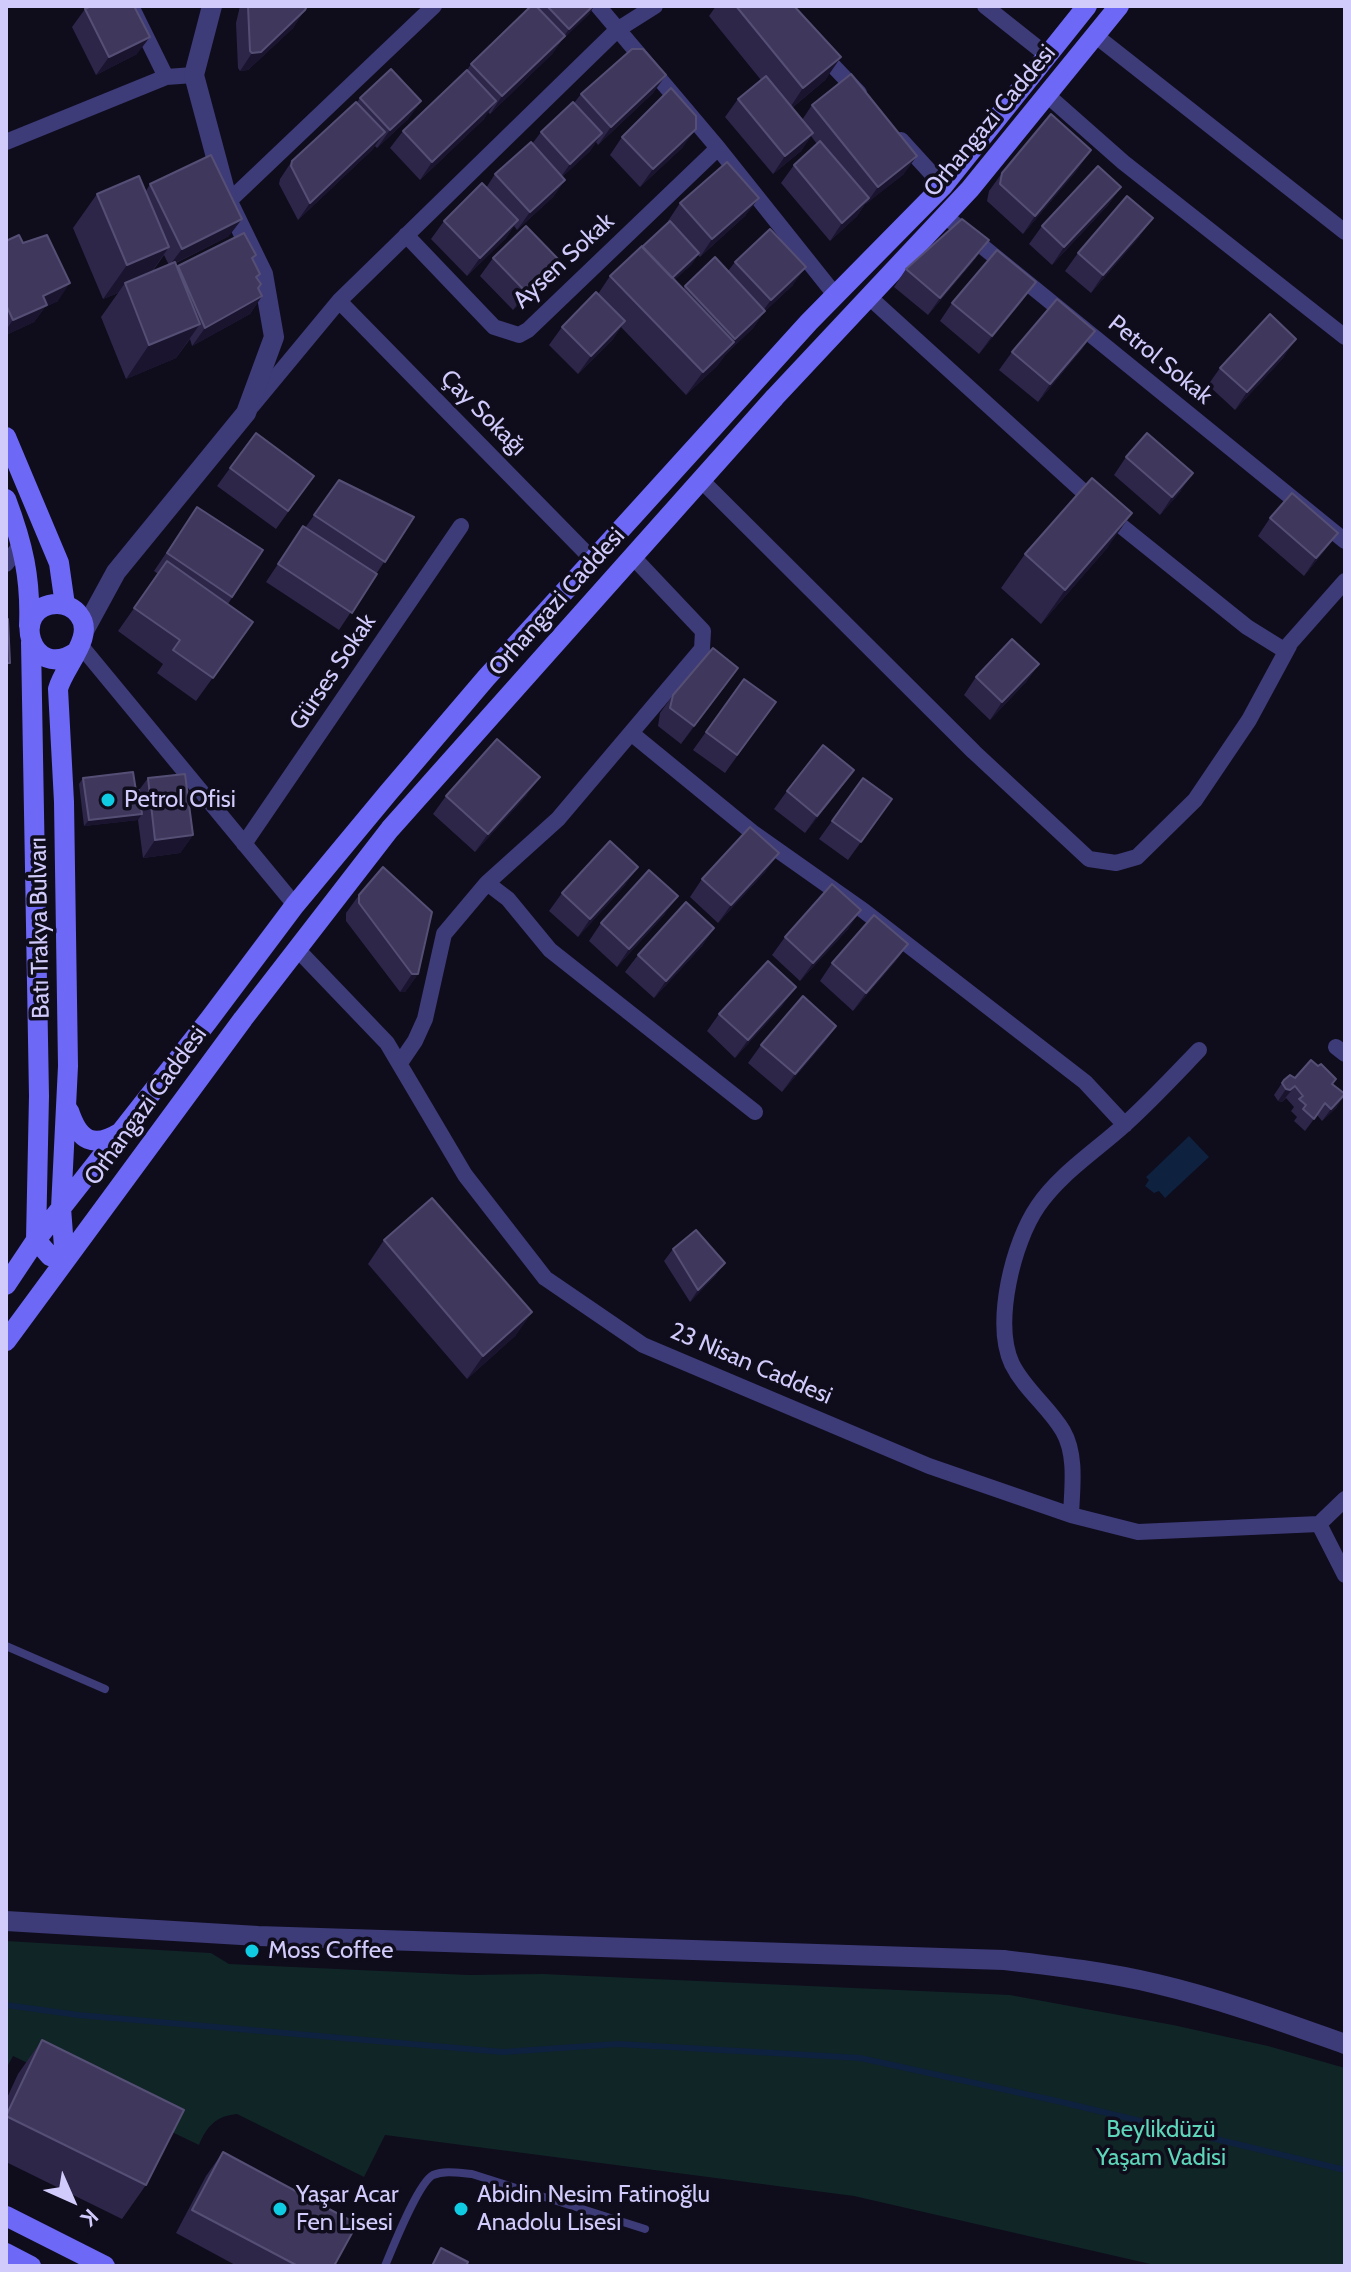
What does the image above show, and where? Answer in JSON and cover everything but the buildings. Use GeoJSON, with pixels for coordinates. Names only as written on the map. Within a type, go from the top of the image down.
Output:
{"type":"FeatureCollection","features":[{"type":"Feature","properties":{"kind":"main road","name":"Orhangazi Caddesi"},"geometry":{"type":"LineString","coordinates":[[61,1208],[295,905],[486,678],[809,322],[943,186],[1087,6]]}},
{"type":"Feature","properties":{"kind":"main road","name":"Orhangazi Caddesi"},"geometry":{"type":"LineString","coordinates":[[65,1260],[296,948],[390,829],[701,480],[970,189],[1119,6]]}},
{"type":"Feature","properties":{"kind":"main road"},"geometry":{"type":"LineString","coordinates":[[6,437],[59,563],[68,606]]}},
{"type":"Feature","properties":{"kind":"main road","name":"Batı Trakya Bulvarı"},"geometry":{"type":"LineString","coordinates":[[6,499],[22,543],[31,594],[39,1096],[36,1240]]}},
{"type":"Feature","properties":{"kind":"main road"},"geometry":{"type":"LineString","coordinates":[[56,604],[68,606],[78,614],[80,642],[68,657],[51,659],[36,650],[30,638],[30,625],[39,610],[56,604]]}},
{"type":"Feature","properties":{"kind":"main road","name":"Batı Trakya Bulvarı"},"geometry":{"type":"LineString","coordinates":[[65,1260],[61,1208],[66,1103],[64,802],[58,689],[62,674],[80,642]]}},
{"type":"Feature","properties":{"kind":"main road"},"geometry":{"type":"LineString","coordinates":[[66,1103],[79,1134],[90,1141],[108,1140],[121,1132]]}},
{"type":"Feature","properties":{"kind":"main road"},"geometry":{"type":"LineString","coordinates":[[6,1285],[61,1208]]}},
{"type":"Feature","properties":{"kind":"main road"},"geometry":{"type":"LineString","coordinates":[[6,1341],[65,1260],[50,1256],[36,1240]]}},
{"type":"Feature","properties":{"kind":"main road"},"geometry":{"type":"LineString","coordinates":[[6,2216],[105,2266]]}},
{"type":"Feature","properties":{"kind":"main road"},"geometry":{"type":"LineString","coordinates":[[6,2253],[31,2266]]}},
{"type":"Feature","properties":{"kind":"street"},"geometry":{"type":"LineString","coordinates":[[131,6],[166,77]]}},
{"type":"Feature","properties":{"kind":"street"},"geometry":{"type":"LineString","coordinates":[[212,6],[194,75],[228,202],[263,274],[274,337],[246,413]]}},
{"type":"Feature","properties":{"kind":"street"},"geometry":{"type":"LineString","coordinates":[[228,202],[434,6]]}},
{"type":"Feature","properties":{"kind":"street"},"geometry":{"type":"LineString","coordinates":[[598,6],[718,148],[836,296]]}},
{"type":"Feature","properties":{"kind":"street"},"geometry":{"type":"LineString","coordinates":[[295,905],[80,642],[116,572],[339,301],[617,30],[655,6]]}},
{"type":"Feature","properties":{"kind":"street"},"geometry":{"type":"LineString","coordinates":[[985,6],[1048,56]]}},
{"type":"Feature","properties":{"kind":"street"},"geometry":{"type":"LineString","coordinates":[[1096,36],[1345,232]]}},
{"type":"Feature","properties":{"kind":"street"},"geometry":{"type":"LineString","coordinates":[[809,40],[872,108]]}},
{"type":"Feature","properties":{"kind":"street"},"geometry":{"type":"LineString","coordinates":[[8,135],[166,77],[194,75]]}},
{"type":"Feature","properties":{"kind":"street"},"geometry":{"type":"LineString","coordinates":[[1046,94],[1123,162],[1345,337]]}},
{"type":"Feature","properties":{"kind":"street"},"geometry":{"type":"LineString","coordinates":[[892,130],[943,186]]}},
{"type":"Feature","properties":{"kind":"street","name":"Aysen Sokak"},"geometry":{"type":"LineString","coordinates":[[406,235],[494,327],[519,335],[528,330],[718,148]]}},
{"type":"Feature","properties":{"kind":"street","name":"Petrol Sokak"},"geometry":{"type":"LineString","coordinates":[[945,216],[1345,541]]}},
{"type":"Feature","properties":{"kind":"street"},"geometry":{"type":"LineString","coordinates":[[868,296],[1120,525],[1247,627],[1284,650],[1345,581]]}},
{"type":"Feature","properties":{"kind":"street","name":"Çay Sokağı"},"geometry":{"type":"LineString","coordinates":[[339,301],[593,560]]}},
{"type":"Feature","properties":{"kind":"street"},"geometry":{"type":"LineString","coordinates":[[701,480],[974,752],[1089,859],[1116,863],[1137,857],[1195,800],[1249,720],[1289,646]]}},
{"type":"Feature","properties":{"kind":"street","name":"Gürses Sokak"},"geometry":{"type":"LineString","coordinates":[[244,844],[461,526]]}},
{"type":"Feature","properties":{"kind":"street"},"geometry":{"type":"LineString","coordinates":[[6,564],[22,543]]}},
{"type":"Feature","properties":{"kind":"street"},"geometry":{"type":"LineString","coordinates":[[400,1063],[425,1019],[444,934],[487,883],[558,819],[702,649],[703,631],[633,557]]}},
{"type":"Feature","properties":{"kind":"street"},"geometry":{"type":"LineString","coordinates":[[68,606],[116,572]]}},
{"type":"Feature","properties":{"kind":"street"},"geometry":{"type":"LineString","coordinates":[[631,733],[752,832],[864,911],[1085,1082],[1125,1125]]}},
{"type":"Feature","properties":{"kind":"street"},"geometry":{"type":"LineString","coordinates":[[487,883],[508,899],[550,950],[755,1112]]}},
{"type":"Feature","properties":{"kind":"street","name":"23 Nisan Caddesi"},"geometry":{"type":"LineString","coordinates":[[296,948],[387,1043],[465,1175],[545,1278],[643,1345],[929,1466],[1071,1515],[1138,1532],[1319,1524]]}},
{"type":"Feature","properties":{"kind":"street"},"geometry":{"type":"LineString","coordinates":[[1071,1515],[1072,1457],[1064,1432],[1033,1396],[1011,1362],[1003,1319],[1016,1253],[1037,1208],[1059,1182],[1125,1125],[1199,1050]]}},
{"type":"Feature","properties":{"kind":"street"},"geometry":{"type":"LineString","coordinates":[[1345,1487],[1339,1504],[1319,1524],[1345,1575]]}},
{"type":"Feature","properties":{"kind":"street"},"geometry":{"type":"LineString","coordinates":[[10,1922],[351,1940],[1004,1960],[1156,1983],[1345,2044]]}},
{"type":"Feature","properties":{"kind":"lane"},"geometry":{"type":"LineString","coordinates":[[6,1646],[105,1689]]}},
{"type":"Feature","properties":{"kind":"lane"},"geometry":{"type":"LineString","coordinates":[[385,2266],[423,2184],[435,2174],[444,2172],[472,2174],[645,2229]]}},
{"type":"Feature","properties":{"kind":"green space","name":"Beylikdüzü Yaşam Vadisi"},"geometry":{"type":"Polygon","coordinates":[[[6,1941],[211,1953],[229,1964],[468,1975],[543,1974],[1010,1995],[1268,2046],[1345,2068],[1345,2266],[1159,2266],[854,2196],[385,2135],[364,2177],[237,2114],[213,2123],[199,2145],[13,2056],[6,2069],[6,1941]]]}},
{"type":"Feature","properties":{"kind":"water"},"geometry":{"type":"Polygon","coordinates":[[[1189,1136],[1209,1157],[1165,1198],[1159,1191],[1154,1193],[1145,1186],[1149,1180],[1146,1177],[1189,1136]]]}},
{"type":"Feature","properties":{"kind":"waterway"},"geometry":{"type":"LineString","coordinates":[[6,2005],[78,2015],[503,2052],[618,2044],[860,2058],[1057,2101],[1345,2170]]}},
{"type":"Feature","properties":{"kind":"place","name":"Petrol Ofisi"},"geometry":{"type":"Point","coordinates":[108,800]}},
{"type":"Feature","properties":{"kind":"place","name":"Moss Coffee"},"geometry":{"type":"Point","coordinates":[252,1951]}},
{"type":"Feature","properties":{"kind":"place","name":"Yaşar Acar Fen Lisesi"},"geometry":{"type":"Point","coordinates":[280,2209]}},
{"type":"Feature","properties":{"kind":"place","name":"Abidin Nesim Fatinoğlu Anadolu Lisesi"},"geometry":{"type":"Point","coordinates":[461,2209]}}]}
